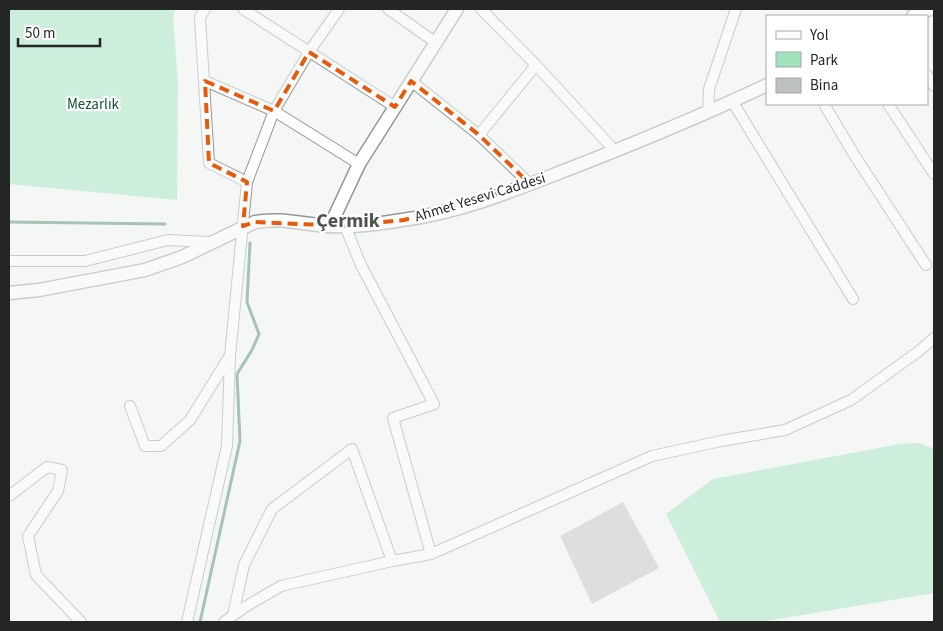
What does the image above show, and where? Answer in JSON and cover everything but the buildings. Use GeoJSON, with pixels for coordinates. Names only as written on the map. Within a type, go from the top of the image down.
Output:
{"type":"FeatureCollection","features":[{"type":"Feature","properties":{"kind":"street"},"geometry":{"type":"LineString","coordinates":[[205,9],[200,17],[209,163],[247,182]]}},
{"type":"Feature","properties":{"kind":"street"},"geometry":{"type":"LineString","coordinates":[[243,9],[395,107]]}},
{"type":"Feature","properties":{"kind":"street"},"geometry":{"type":"LineString","coordinates":[[187,622],[227,446],[230,356],[247,182],[274,111],[309,52],[339,9]]}},
{"type":"Feature","properties":{"kind":"street"},"geometry":{"type":"LineString","coordinates":[[388,9],[435,42]]}},
{"type":"Feature","properties":{"kind":"street"},"geometry":{"type":"LineString","coordinates":[[330,226],[358,164],[457,9]]}},
{"type":"Feature","properties":{"kind":"street"},"geometry":{"type":"LineString","coordinates":[[481,9],[615,151]]}},
{"type":"Feature","properties":{"kind":"street"},"geometry":{"type":"LineString","coordinates":[[708,112],[709,89],[736,9]]}},
{"type":"Feature","properties":{"kind":"street"},"geometry":{"type":"LineString","coordinates":[[916,15],[930,9]]}},
{"type":"Feature","properties":{"kind":"street"},"geometry":{"type":"LineString","coordinates":[[479,135],[536,66]]}},
{"type":"Feature","properties":{"kind":"street"},"geometry":{"type":"LineString","coordinates":[[205,81],[274,111],[358,164]]}},
{"type":"Feature","properties":{"kind":"street"},"geometry":{"type":"LineString","coordinates":[[411,81],[479,135],[530,184]]}},
{"type":"Feature","properties":{"kind":"street","name":"Ahmet Yesevi Caddesi"},"geometry":{"type":"LineString","coordinates":[[9,293],[39,290],[145,270],[182,257],[243,226],[266,220],[345,226],[404,220],[456,208],[530,184],[615,151],[766,85]]}},
{"type":"Feature","properties":{"kind":"street"},"geometry":{"type":"LineString","coordinates":[[732,101],[853,299]]}},
{"type":"Feature","properties":{"kind":"street"},"geometry":{"type":"LineString","coordinates":[[825,105],[853,153],[926,265]]}},
{"type":"Feature","properties":{"kind":"street"},"geometry":{"type":"LineString","coordinates":[[889,105],[934,174]]}},
{"type":"Feature","properties":{"kind":"street"},"geometry":{"type":"LineString","coordinates":[[345,226],[361,265],[434,404],[393,418],[431,554]]}},
{"type":"Feature","properties":{"kind":"street"},"geometry":{"type":"LineString","coordinates":[[9,260],[85,261],[168,240],[209,242]]}},
{"type":"Feature","properties":{"kind":"street"},"geometry":{"type":"LineString","coordinates":[[224,622],[245,606],[281,586],[431,554],[652,456],[785,430],[851,400],[919,352],[934,338]]}},
{"type":"Feature","properties":{"kind":"street"},"geometry":{"type":"LineString","coordinates":[[130,406],[145,446],[161,446],[190,420],[230,356]]}},
{"type":"Feature","properties":{"kind":"street"},"geometry":{"type":"LineString","coordinates":[[234,615],[244,565],[272,509],[352,449],[392,561]]}},
{"type":"Feature","properties":{"kind":"street"},"geometry":{"type":"LineString","coordinates":[[9,496],[47,467],[62,470],[58,491],[28,536],[36,575],[81,622]]}},
{"type":"Feature","properties":{"kind":"highlighted area"},"geometry":{"type":"Polygon","coordinates":[[[309,52],[395,107],[411,81],[479,135],[530,184],[404,220],[345,226],[255,222],[243,226],[247,182],[209,163],[205,81],[274,111],[309,52]]]}},
{"type":"Feature","properties":{"kind":"green space","name":"Mezarlık"},"geometry":{"type":"Polygon","coordinates":[[[9,9],[175,9],[173,17],[178,84],[177,200],[9,184],[9,9]]]}},
{"type":"Feature","properties":{"kind":"green space"},"geometry":{"type":"Polygon","coordinates":[[[919,443],[934,449],[934,593],[761,622],[720,622],[666,514],[713,479],[900,444],[919,443]]]}},
{"type":"Feature","properties":{"kind":"waterway"},"geometry":{"type":"LineString","coordinates":[[9,222],[165,224]]}},
{"type":"Feature","properties":{"kind":"waterway"},"geometry":{"type":"LineString","coordinates":[[200,622],[240,441],[237,374],[252,350],[259,334],[247,302],[250,243]]}},
{"type":"Feature","properties":{"kind":"district","name":"Çermik"},"geometry":{"type":"Point","coordinates":[348,220]}}]}
